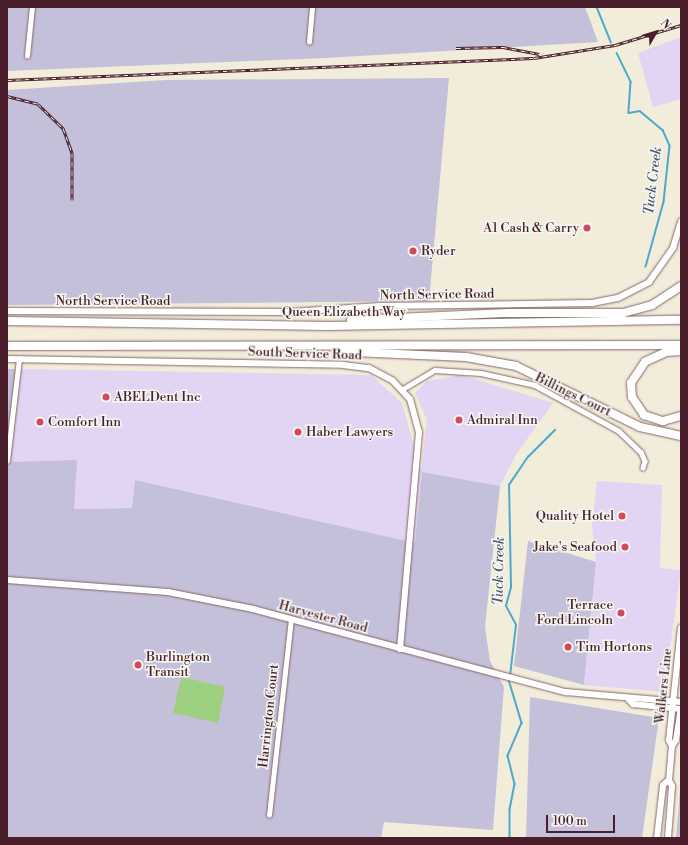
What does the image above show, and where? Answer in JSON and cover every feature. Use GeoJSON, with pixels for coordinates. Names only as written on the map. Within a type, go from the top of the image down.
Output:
{"type":"FeatureCollection","features":[{"type":"Feature","properties":{"kind":"highway"},"geometry":{"type":"LineString","coordinates":[[327,326],[342,320],[508,312],[623,313],[652,305],[681,286]]}},
{"type":"Feature","properties":{"kind":"highway","name":"Queen Elizabeth Way"},"geometry":{"type":"LineString","coordinates":[[7,321],[327,326],[649,319],[681,320]]}},
{"type":"Feature","properties":{"kind":"highway"},"geometry":{"type":"LineString","coordinates":[[7,346],[338,346],[425,343],[681,345]]}},
{"type":"Feature","properties":{"kind":"highway"},"geometry":{"type":"LineString","coordinates":[[338,346],[353,352],[466,357],[516,366],[640,427],[681,436]]}},
{"type":"Feature","properties":{"kind":"highway"},"geometry":{"type":"LineString","coordinates":[[681,351],[662,354],[645,362],[631,383],[632,397],[644,415],[663,421],[681,416]]}},
{"type":"Feature","properties":{"kind":"street"},"geometry":{"type":"LineString","coordinates":[[27,56],[32,7]]}},
{"type":"Feature","properties":{"kind":"street"},"geometry":{"type":"LineString","coordinates":[[309,42],[312,7]]}},
{"type":"Feature","properties":{"kind":"street","name":"North Service Road"},"geometry":{"type":"LineString","coordinates":[[7,311],[290,312],[380,306],[592,303],[618,298],[649,282],[673,248],[681,221]]}},
{"type":"Feature","properties":{"kind":"street","name":"South Service Road"},"geometry":{"type":"LineString","coordinates":[[7,359],[343,364],[377,371],[403,388]]}},
{"type":"Feature","properties":{"kind":"street"},"geometry":{"type":"LineString","coordinates":[[7,462],[19,359]]}},
{"type":"Feature","properties":{"kind":"street","name":"Billings Court"},"geometry":{"type":"LineString","coordinates":[[403,388],[435,370],[481,373],[534,385],[619,431],[641,452],[645,461],[643,468]]}},
{"type":"Feature","properties":{"kind":"street"},"geometry":{"type":"LineString","coordinates":[[400,649],[419,445],[418,420],[403,388]]}},
{"type":"Feature","properties":{"kind":"street","name":"Harvester Road"},"geometry":{"type":"LineString","coordinates":[[7,580],[168,592],[291,620],[566,692],[629,700],[635,697],[681,702]]}},
{"type":"Feature","properties":{"kind":"street","name":"Harrington Court"},"geometry":{"type":"LineString","coordinates":[[269,815],[291,620]]}},
{"type":"Feature","properties":{"kind":"street","name":"Walkers Line"},"geometry":{"type":"LineString","coordinates":[[668,838],[672,786],[669,780],[672,746],[672,708],[681,628]]}},
{"type":"Feature","properties":{"kind":"street","name":"Harvester Road"},"geometry":{"type":"LineString","coordinates":[[629,700],[633,704],[681,709]]}},
{"type":"Feature","properties":{"kind":"street","name":"Walkers Line"},"geometry":{"type":"LineString","coordinates":[[672,746],[676,740],[681,709]]}},
{"type":"Feature","properties":{"kind":"street","name":"Walkers Line"},"geometry":{"type":"LineString","coordinates":[[657,838],[663,785],[669,780]]}},
{"type":"Feature","properties":{"kind":"shaded area"},"geometry":{"type":"Polygon","coordinates":[[[7,7],[585,7],[598,42],[325,58],[7,71],[7,7]]]}},
{"type":"Feature","properties":{"kind":"shaded area"},"geometry":{"type":"Polygon","coordinates":[[[681,37],[681,99],[653,107],[638,53],[681,37]]]}},
{"type":"Feature","properties":{"kind":"shaded area"},"geometry":{"type":"Polygon","coordinates":[[[449,78],[429,301],[7,305],[7,90],[166,80],[449,78]]]}},
{"type":"Feature","properties":{"kind":"shaded area"},"geometry":{"type":"Polygon","coordinates":[[[7,369],[21,369],[11,462],[77,460],[74,509],[132,508],[135,480],[415,543],[422,472],[500,486],[485,627],[490,661],[504,687],[493,830],[384,822],[381,838],[7,838],[7,369]]]}},
{"type":"Feature","properties":{"kind":"shaded area"},"geometry":{"type":"Polygon","coordinates":[[[21,369],[371,375],[402,403],[421,471],[427,420],[415,393],[427,381],[461,375],[553,403],[517,453],[500,486],[422,472],[415,544],[135,480],[132,508],[74,509],[11,462],[21,369]]]}},
{"type":"Feature","properties":{"kind":"shaded area"},"geometry":{"type":"Polygon","coordinates":[[[597,481],[662,485],[660,568],[681,570],[664,692],[584,685],[596,562],[592,525],[597,481]]]}},
{"type":"Feature","properties":{"kind":"shaded area"},"geometry":{"type":"Polygon","coordinates":[[[528,541],[596,562],[584,685],[514,666],[528,541]]]}},
{"type":"Feature","properties":{"kind":"shaded area"},"geometry":{"type":"Polygon","coordinates":[[[530,697],[659,718],[642,838],[526,838],[530,697]]]}},
{"type":"Feature","properties":{"kind":"shaded area"},"geometry":{"type":"Polygon","coordinates":[[[681,778],[681,838],[676,838],[681,778]]]}},
{"type":"Feature","properties":{"kind":"green space"},"geometry":{"type":"Polygon","coordinates":[[[181,677],[225,687],[218,723],[173,713],[181,677]]]}},
{"type":"Feature","properties":{"kind":"waterway","name":"Tuck Creek"},"geometry":{"type":"LineString","coordinates":[[597,7],[611,42]]}},
{"type":"Feature","properties":{"kind":"waterway","name":"Tuck Creek"},"geometry":{"type":"LineString","coordinates":[[617,53],[631,82],[629,113],[640,111],[663,130],[670,146],[664,202],[646,267]]}},
{"type":"Feature","properties":{"kind":"waterway","name":"Tuck Creek"},"geometry":{"type":"LineString","coordinates":[[510,676],[516,625],[506,606],[511,587],[509,485],[528,457],[555,430]]}},
{"type":"Feature","properties":{"kind":"waterway","name":"Tuck Creek"},"geometry":{"type":"LineString","coordinates":[[509,680],[522,723],[508,756],[515,784],[510,810],[510,838]]}},
{"type":"Feature","properties":{"kind":"railway"},"geometry":{"type":"LineString","coordinates":[[7,80],[534,58],[615,45],[681,25]]}},
{"type":"Feature","properties":{"kind":"railway"},"geometry":{"type":"LineString","coordinates":[[456,48],[503,47],[539,54]]}},
{"type":"Feature","properties":{"kind":"railway"},"geometry":{"type":"LineString","coordinates":[[7,96],[38,104],[63,128],[72,153],[72,200]]}},
{"type":"Feature","properties":{"kind":"place","name":"A1 Cash & Carry"},"geometry":{"type":"Point","coordinates":[587,228]}},
{"type":"Feature","properties":{"kind":"place","name":"Ryder"},"geometry":{"type":"Point","coordinates":[413,251]}},
{"type":"Feature","properties":{"kind":"place","name":"ABELDent Inc"},"geometry":{"type":"Point","coordinates":[106,397]}},
{"type":"Feature","properties":{"kind":"place","name":"Admiral Inn"},"geometry":{"type":"Point","coordinates":[459,420]}},
{"type":"Feature","properties":{"kind":"place","name":"Comfort Inn"},"geometry":{"type":"Point","coordinates":[40,422]}},
{"type":"Feature","properties":{"kind":"place","name":"Haber Lawyers"},"geometry":{"type":"Point","coordinates":[298,432]}},
{"type":"Feature","properties":{"kind":"place","name":"Quality Hotel"},"geometry":{"type":"Point","coordinates":[622,516]}},
{"type":"Feature","properties":{"kind":"place","name":"Jake's Seafood"},"geometry":{"type":"Point","coordinates":[625,547]}},
{"type":"Feature","properties":{"kind":"place","name":"Terrace Ford Lincoln"},"geometry":{"type":"Point","coordinates":[621,613]}},
{"type":"Feature","properties":{"kind":"place","name":"Tim Hortons"},"geometry":{"type":"Point","coordinates":[568,647]}},
{"type":"Feature","properties":{"kind":"place","name":"Burlington Transit"},"geometry":{"type":"Point","coordinates":[138,665]}}]}
